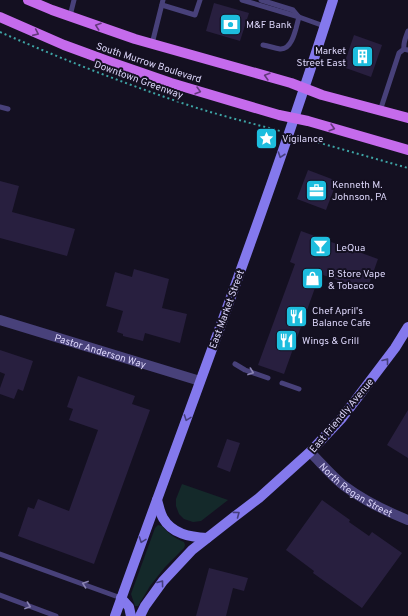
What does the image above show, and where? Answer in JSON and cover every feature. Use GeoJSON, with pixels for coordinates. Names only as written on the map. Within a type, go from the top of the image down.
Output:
{"type":"FeatureCollection","features":[{"type":"Feature","properties":{"kind":"main road","name":"South Murrow Boulevard"},"geometry":{"type":"LineString","coordinates":[[28,0],[135,39],[277,79],[322,95],[408,118]]}},
{"type":"Feature","properties":{"kind":"main road","name":"East Market Street"},"geometry":{"type":"LineString","coordinates":[[115,616],[264,205],[333,0]]}},
{"type":"Feature","properties":{"kind":"main road","name":"South Murrow Boulevard"},"geometry":{"type":"LineString","coordinates":[[0,17],[64,45],[171,83],[279,115],[308,121],[408,150]]}},
{"type":"Feature","properties":{"kind":"main road","name":"East Friendly Avenue"},"geometry":{"type":"LineString","coordinates":[[207,538],[259,498],[310,452],[342,418],[395,348],[408,327]]}},
{"type":"Feature","properties":{"kind":"main road"},"geometry":{"type":"LineString","coordinates":[[157,500],[163,518],[170,527],[181,534],[192,537],[207,538]]}},
{"type":"Feature","properties":{"kind":"main road"},"geometry":{"type":"LineString","coordinates":[[140,616],[163,581],[192,550],[207,538]]}},
{"type":"Feature","properties":{"kind":"main road"},"geometry":{"type":"LineString","coordinates":[[121,598],[129,607],[131,616]]}},
{"type":"Feature","properties":{"kind":"street","name":"Pastor Anderson Way"},"geometry":{"type":"LineString","coordinates":[[0,320],[200,381]]}},
{"type":"Feature","properties":{"kind":"street","name":"North Regan Street"},"geometry":{"type":"LineString","coordinates":[[310,452],[342,484],[375,506],[408,520]]}},
{"type":"Feature","properties":{"kind":"lane"},"geometry":{"type":"LineString","coordinates":[[70,16],[74,0]]}},
{"type":"Feature","properties":{"kind":"lane"},"geometry":{"type":"LineString","coordinates":[[152,44],[163,2],[195,15],[200,0]]}},
{"type":"Feature","properties":{"kind":"lane"},"geometry":{"type":"LineString","coordinates":[[242,0],[324,26]]}},
{"type":"Feature","properties":{"kind":"lane"},"geometry":{"type":"LineString","coordinates":[[261,0],[293,10],[299,17]]}},
{"type":"Feature","properties":{"kind":"lane"},"geometry":{"type":"LineString","coordinates":[[263,45],[279,49],[288,46],[292,40],[299,17]]}},
{"type":"Feature","properties":{"kind":"lane"},"geometry":{"type":"LineString","coordinates":[[380,111],[399,53],[406,49],[404,41],[408,31]]}},
{"type":"Feature","properties":{"kind":"lane"},"geometry":{"type":"LineString","coordinates":[[0,107],[8,109]]}},
{"type":"Feature","properties":{"kind":"lane"},"geometry":{"type":"LineString","coordinates":[[235,364],[245,370],[268,378]]}},
{"type":"Feature","properties":{"kind":"lane"},"geometry":{"type":"LineString","coordinates":[[282,383],[299,389]]}},
{"type":"Feature","properties":{"kind":"lane"},"geometry":{"type":"LineString","coordinates":[[0,554],[121,598]]}},
{"type":"Feature","properties":{"kind":"lane"},"geometry":{"type":"LineString","coordinates":[[0,595],[56,616]]}},
{"type":"Feature","properties":{"kind":"path","name":"Downtown Greenway"},"geometry":{"type":"LineString","coordinates":[[0,32],[69,62],[122,82],[195,107],[276,130]]}},
{"type":"Feature","properties":{"kind":"path"},"geometry":{"type":"LineString","coordinates":[[296,136],[408,168]]}},
{"type":"Feature","properties":{"kind":"green space"},"geometry":{"type":"Polygon","coordinates":[[[182,484],[228,500],[201,521],[193,522],[184,519],[179,514],[176,506],[176,499],[182,484]]]}},
{"type":"Feature","properties":{"kind":"green space"},"geometry":{"type":"Polygon","coordinates":[[[158,525],[162,526],[177,539],[184,542],[185,545],[150,586],[138,606],[135,606],[131,594],[155,528],[158,525]]]}},
{"type":"Feature","properties":{"kind":"building"},"geometry":{"type":"Polygon","coordinates":[[[214,3],[249,13],[240,41],[206,31],[214,3]]]}},
{"type":"Feature","properties":{"kind":"building","name":"Market Street East"},"geometry":{"type":"Polygon","coordinates":[[[354,35],[382,45],[371,77],[343,67],[354,35]]]}},
{"type":"Feature","properties":{"kind":"building"},"geometry":{"type":"Polygon","coordinates":[[[308,170],[337,181],[326,210],[297,199],[308,170]]]}},
{"type":"Feature","properties":{"kind":"building"},"geometry":{"type":"Polygon","coordinates":[[[0,181],[19,186],[12,212],[75,229],[67,256],[0,238],[0,181]]]}},
{"type":"Feature","properties":{"kind":"building"},"geometry":{"type":"Polygon","coordinates":[[[301,231],[378,259],[367,290],[320,274],[284,374],[258,365],[295,264],[290,262],[301,231]]]}},
{"type":"Feature","properties":{"kind":"building"},"geometry":{"type":"Polygon","coordinates":[[[134,269],[169,279],[162,308],[187,314],[180,343],[145,333],[143,341],[123,336],[123,334],[117,332],[123,311],[106,306],[115,272],[132,277],[134,269]]]}},
{"type":"Feature","properties":{"kind":"building"},"geometry":{"type":"Polygon","coordinates":[[[0,350],[33,361],[23,391],[18,389],[14,399],[0,394],[0,388],[5,374],[0,372],[0,350]]]}},
{"type":"Feature","properties":{"kind":"building"},"geometry":{"type":"Polygon","coordinates":[[[78,376],[135,396],[132,404],[150,410],[94,564],[18,536],[28,507],[34,509],[38,499],[69,511],[98,430],[69,420],[73,409],[67,407],[78,376]]]}},
{"type":"Feature","properties":{"kind":"building"},"geometry":{"type":"Polygon","coordinates":[[[408,410],[408,458],[387,445],[408,410]]]}},
{"type":"Feature","properties":{"kind":"building"},"geometry":{"type":"Polygon","coordinates":[[[227,439],[240,443],[230,472],[217,467],[227,439]]]}},
{"type":"Feature","properties":{"kind":"building"},"geometry":{"type":"Polygon","coordinates":[[[322,500],[369,536],[372,532],[402,553],[362,608],[313,573],[314,571],[286,550],[322,500]]]}},
{"type":"Feature","properties":{"kind":"building"},"geometry":{"type":"Polygon","coordinates":[[[209,568],[248,578],[244,591],[233,588],[226,616],[196,616],[209,568]]]}},
{"type":"Feature","properties":{"kind":"place","name":"M&F Bank"},"geometry":{"type":"Point","coordinates":[230,24]}},
{"type":"Feature","properties":{"kind":"place","name":"Market Street East"},"geometry":{"type":"Point","coordinates":[362,56]}},
{"type":"Feature","properties":{"kind":"place","name":"Vigilance"},"geometry":{"type":"Point","coordinates":[267,138]}},
{"type":"Feature","properties":{"kind":"place","name":"Kenneth M. Johnson, PA"},"geometry":{"type":"Point","coordinates":[317,190]}},
{"type":"Feature","properties":{"kind":"place","name":"LeQua"},"geometry":{"type":"Point","coordinates":[320,247]}},
{"type":"Feature","properties":{"kind":"place","name":"B Store Vape & Tobacco"},"geometry":{"type":"Point","coordinates":[312,279]}},
{"type":"Feature","properties":{"kind":"place","name":"Chef April's Balance Cafe"},"geometry":{"type":"Point","coordinates":[297,316]}},
{"type":"Feature","properties":{"kind":"place","name":"Wings & Grill"},"geometry":{"type":"Point","coordinates":[286,340]}}]}
